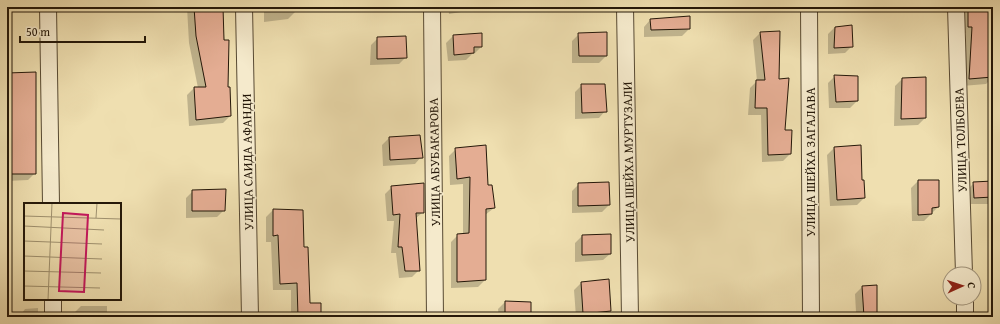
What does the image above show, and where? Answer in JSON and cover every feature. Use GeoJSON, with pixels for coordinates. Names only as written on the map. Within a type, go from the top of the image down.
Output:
{"type":"FeatureCollection","features":[{"type":"Feature","properties":{"kind":"street"},"geometry":{"type":"LineString","coordinates":[[48,7],[51,203]]}},
{"type":"Feature","properties":{"kind":"street","name":"УЛИЦА САИДА АФАНДИ"},"geometry":{"type":"LineString","coordinates":[[244,7],[250,317]]}},
{"type":"Feature","properties":{"kind":"street","name":"УЛИЦА АБУБАКАРОВА"},"geometry":{"type":"LineString","coordinates":[[432,7],[435,317]]}},
{"type":"Feature","properties":{"kind":"street","name":"УЛИЦА ШЕЙХА МУРТУЗАЛИ"},"geometry":{"type":"LineString","coordinates":[[626,7],[630,317]]}},
{"type":"Feature","properties":{"kind":"street","name":"УЛИЦА ШЕЙХА ЗАГАЛАВА"},"geometry":{"type":"LineString","coordinates":[[809,7],[811,317]]}},
{"type":"Feature","properties":{"kind":"street","name":"УЛИЦА ТОЛБОЕВА"},"geometry":{"type":"LineString","coordinates":[[956,7],[964,266]]}},
{"type":"Feature","properties":{"kind":"street"},"geometry":{"type":"LineString","coordinates":[[53,300],[53,317]]}},
{"type":"Feature","properties":{"kind":"street"},"geometry":{"type":"LineString","coordinates":[[965,306],[965,317]]}},
{"type":"Feature","properties":{"kind":"building"},"geometry":{"type":"Polygon","coordinates":[[[194,7],[223,7],[224,40],[229,40],[228,87],[230,87],[231,116],[196,120],[194,87],[206,87],[196,36],[194,7]]]}},
{"type":"Feature","properties":{"kind":"building"},"geometry":{"type":"Polygon","coordinates":[[[968,7],[993,7],[993,77],[969,79],[972,27],[968,27],[968,7]]]}},
{"type":"Feature","properties":{"kind":"building"},"geometry":{"type":"Polygon","coordinates":[[[690,16],[690,29],[651,30],[650,19],[690,16]]]}},
{"type":"Feature","properties":{"kind":"building"},"geometry":{"type":"Polygon","coordinates":[[[852,25],[853,47],[834,48],[835,27],[852,25]]]}},
{"type":"Feature","properties":{"kind":"building"},"geometry":{"type":"Polygon","coordinates":[[[780,31],[779,79],[789,78],[785,130],[792,130],[791,154],[768,155],[767,108],[755,108],[756,80],[765,80],[760,32],[780,31]]]}},
{"type":"Feature","properties":{"kind":"building"},"geometry":{"type":"Polygon","coordinates":[[[607,32],[607,56],[579,56],[578,33],[607,32]]]}},
{"type":"Feature","properties":{"kind":"building"},"geometry":{"type":"Polygon","coordinates":[[[482,33],[482,47],[474,47],[474,53],[454,55],[453,35],[482,33]]]}},
{"type":"Feature","properties":{"kind":"building"},"geometry":{"type":"Polygon","coordinates":[[[406,36],[407,58],[377,59],[377,37],[406,36]]]}},
{"type":"Feature","properties":{"kind":"building"},"geometry":{"type":"Polygon","coordinates":[[[36,72],[36,174],[7,174],[9,87],[7,88],[7,73],[36,72]]]}},
{"type":"Feature","properties":{"kind":"building"},"geometry":{"type":"Polygon","coordinates":[[[834,75],[858,76],[858,101],[836,102],[834,75]]]}},
{"type":"Feature","properties":{"kind":"building"},"geometry":{"type":"Polygon","coordinates":[[[926,77],[926,118],[901,119],[902,78],[926,77]]]}},
{"type":"Feature","properties":{"kind":"building"},"geometry":{"type":"Polygon","coordinates":[[[581,84],[605,84],[607,112],[582,113],[581,84]]]}},
{"type":"Feature","properties":{"kind":"building"},"geometry":{"type":"Polygon","coordinates":[[[420,135],[423,158],[390,160],[389,137],[420,135]]]}},
{"type":"Feature","properties":{"kind":"building"},"geometry":{"type":"Polygon","coordinates":[[[486,145],[488,185],[492,185],[495,208],[486,209],[486,280],[457,282],[457,234],[469,233],[470,177],[457,179],[455,148],[486,145]]]}},
{"type":"Feature","properties":{"kind":"building"},"geometry":{"type":"Polygon","coordinates":[[[861,145],[862,180],[864,180],[865,198],[837,200],[834,147],[861,145]]]}},
{"type":"Feature","properties":{"kind":"building"},"geometry":{"type":"Polygon","coordinates":[[[918,180],[939,180],[939,207],[932,208],[932,214],[918,215],[918,180]]]}},
{"type":"Feature","properties":{"kind":"building"},"geometry":{"type":"Polygon","coordinates":[[[993,181],[993,197],[974,198],[973,182],[993,181]]]}},
{"type":"Feature","properties":{"kind":"building"},"geometry":{"type":"Polygon","coordinates":[[[609,182],[610,205],[578,206],[578,183],[609,182]]]}},
{"type":"Feature","properties":{"kind":"building"},"geometry":{"type":"Polygon","coordinates":[[[424,183],[424,213],[416,213],[420,271],[405,271],[402,247],[398,247],[400,214],[393,215],[391,186],[424,183]]]}},
{"type":"Feature","properties":{"kind":"building"},"geometry":{"type":"Polygon","coordinates":[[[226,189],[225,211],[192,211],[192,190],[226,189]]]}},
{"type":"Feature","properties":{"kind":"building"},"geometry":{"type":"Polygon","coordinates":[[[273,209],[303,210],[304,247],[308,247],[310,303],[321,303],[321,317],[298,317],[297,283],[280,284],[278,235],[273,236],[273,209]]]}},
{"type":"Feature","properties":{"kind":"building"},"geometry":{"type":"Polygon","coordinates":[[[611,234],[611,254],[582,255],[582,235],[611,234]]]}},
{"type":"Feature","properties":{"kind":"building"},"geometry":{"type":"Polygon","coordinates":[[[609,279],[611,311],[583,314],[581,282],[609,279]]]}},
{"type":"Feature","properties":{"kind":"building"},"geometry":{"type":"Polygon","coordinates":[[[877,285],[877,317],[864,317],[862,286],[877,285]]]}},
{"type":"Feature","properties":{"kind":"building"},"geometry":{"type":"Polygon","coordinates":[[[505,301],[531,302],[531,317],[505,317],[505,301]]]}}]}
